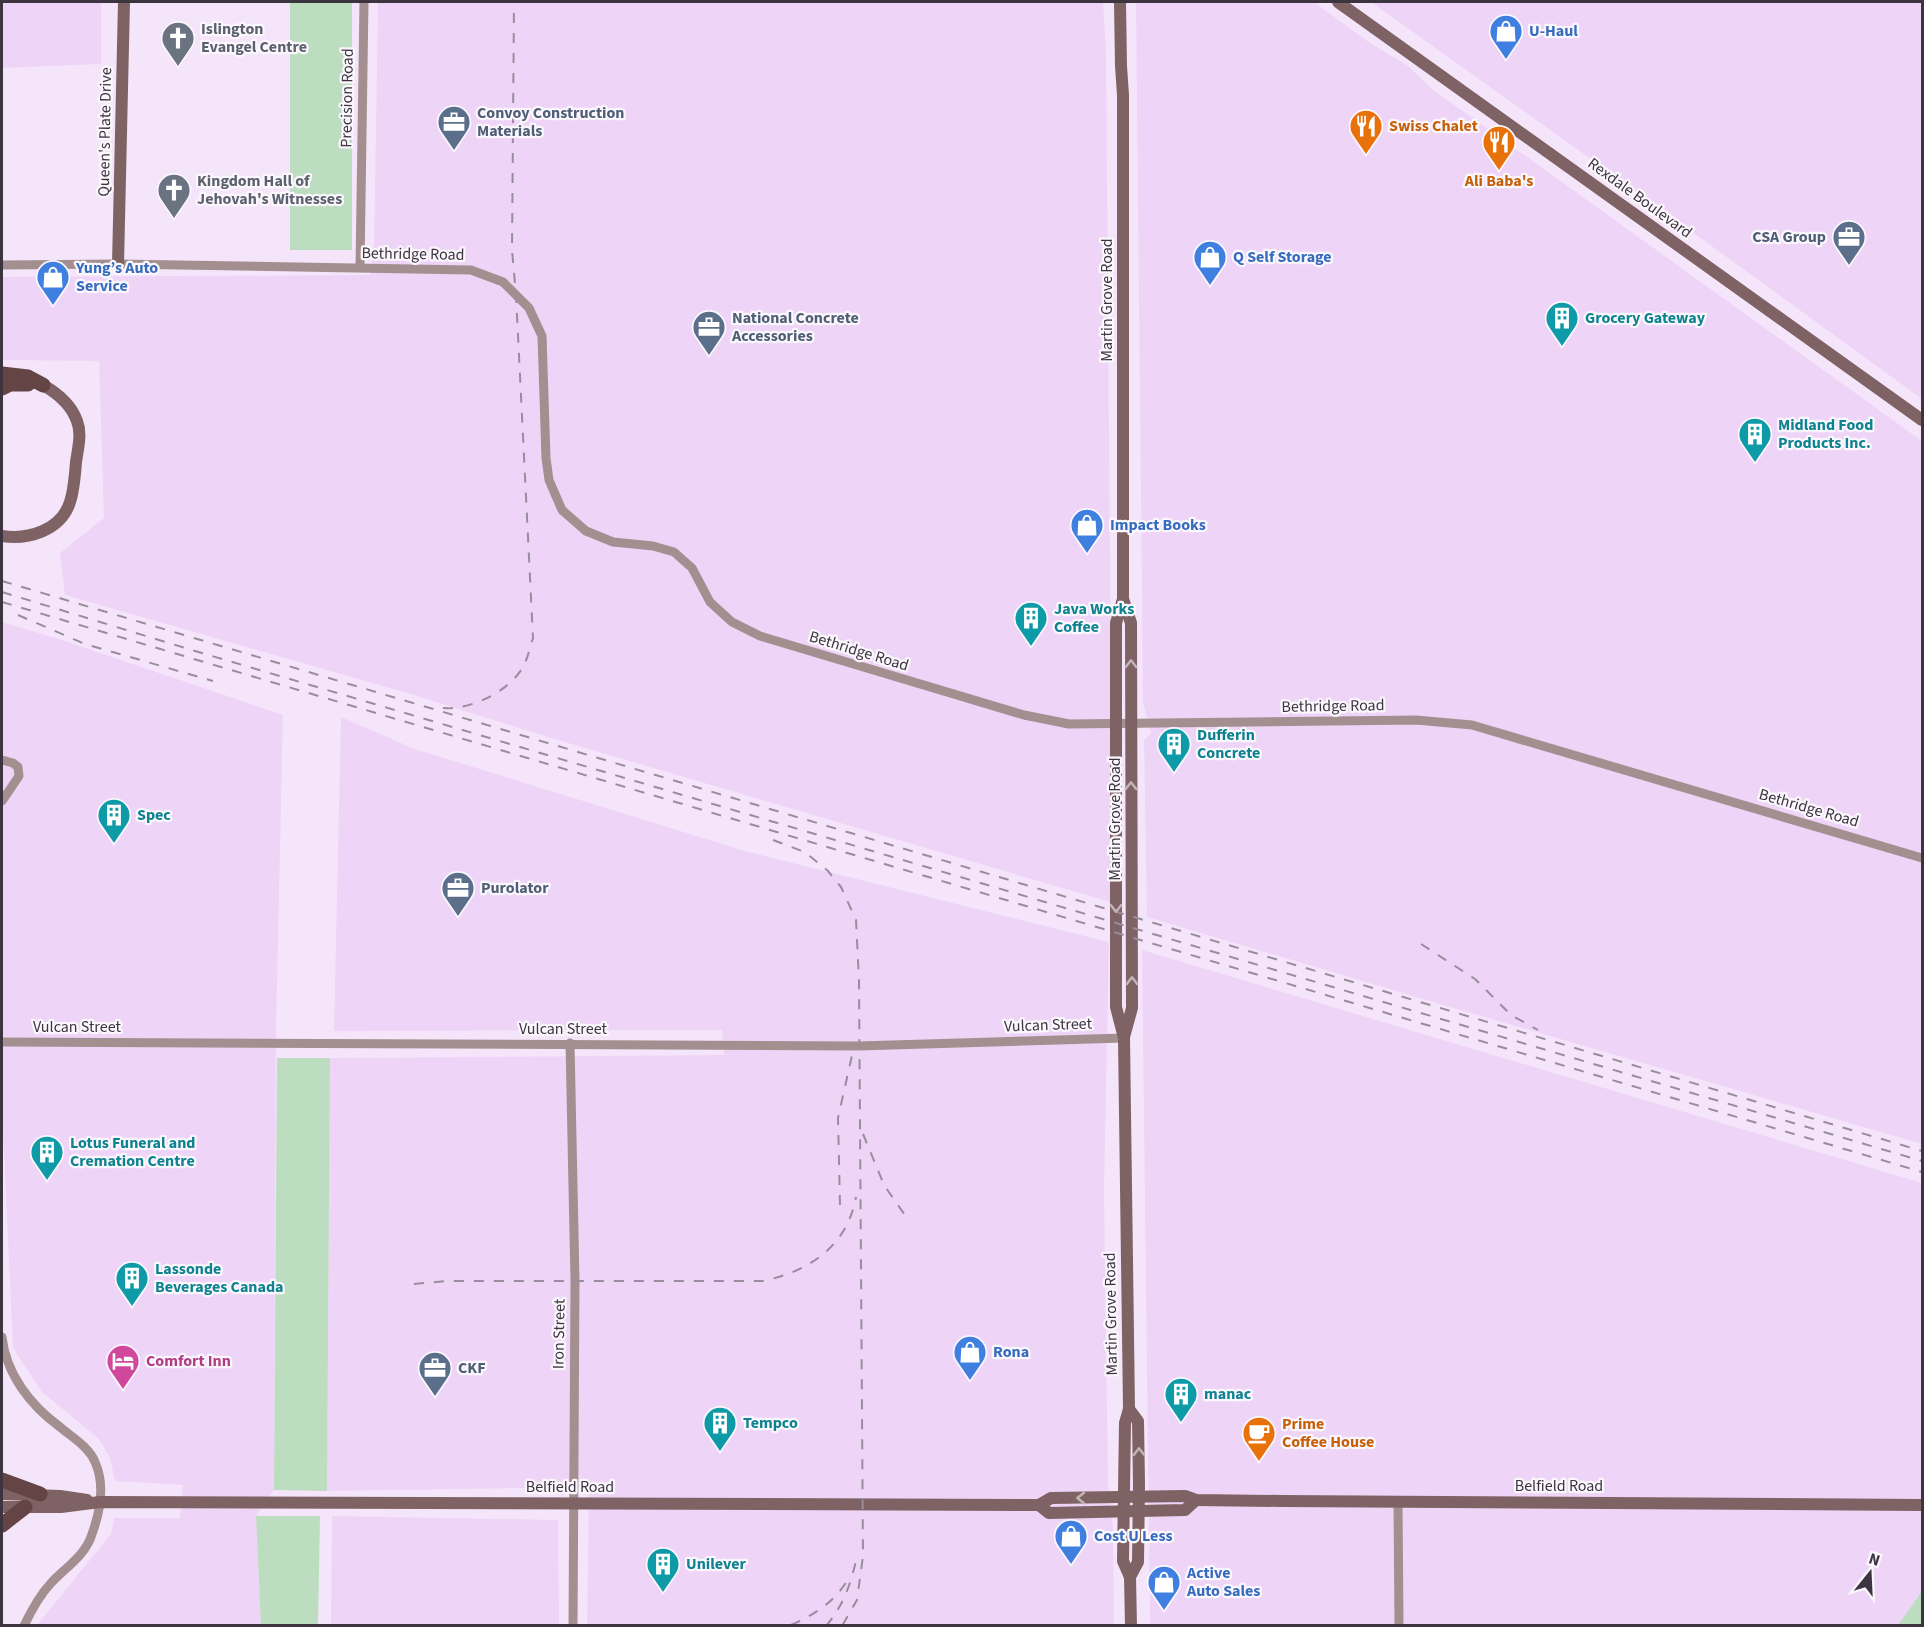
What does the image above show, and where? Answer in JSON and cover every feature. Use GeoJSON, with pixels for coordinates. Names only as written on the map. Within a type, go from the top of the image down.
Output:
{"type":"FeatureCollection","features":[{"type":"Feature","properties":{"kind":"main road","name":"Queen's Plate Drive"},"geometry":{"type":"LineString","coordinates":[[118,264],[124,2]]}},
{"type":"Feature","properties":{"kind":"main road","name":"Martin Grove Road"},"geometry":{"type":"LineString","coordinates":[[1120,2],[1123,95],[1123,599],[1116,623],[1116,1007],[1124,1038],[1129,1409],[1125,1424],[1123,1561],[1130,1577],[1131,1626]]}},
{"type":"Feature","properties":{"kind":"main road","name":"Rexdale Boulevard"},"geometry":{"type":"LineString","coordinates":[[1338,2],[1922,420]]}},
{"type":"Feature","properties":{"kind":"main road"},"geometry":{"type":"LineString","coordinates":[[2,374],[28,377],[57,393],[70,407],[77,421],[80,437],[69,504],[58,521],[45,530],[29,536],[2,536]]}},
{"type":"Feature","properties":{"kind":"main road"},"geometry":{"type":"LineString","coordinates":[[2,388],[10,384],[43,385]]}},
{"type":"Feature","properties":{"kind":"main road","name":"Martin Grove Road"},"geometry":{"type":"LineString","coordinates":[[1123,599],[1131,624],[1132,1008],[1124,1038]]}},
{"type":"Feature","properties":{"kind":"main road","name":"Martin Grove Road"},"geometry":{"type":"LineString","coordinates":[[1129,1409],[1138,1422],[1139,1497],[1138,1562],[1130,1577]]}},
{"type":"Feature","properties":{"kind":"main road"},"geometry":{"type":"LineString","coordinates":[[2,1480],[40,1494]]}},
{"type":"Feature","properties":{"kind":"main road","name":"Belfield Road"},"geometry":{"type":"LineString","coordinates":[[2,1494],[40,1494],[100,1502],[1039,1505],[1051,1498],[1185,1496],[1196,1500],[1923,1505]]}},
{"type":"Feature","properties":{"kind":"main road","name":"Belfield Road"},"geometry":{"type":"LineString","coordinates":[[1039,1505],[1049,1513],[1139,1512],[1185,1510],[1196,1500]]}},
{"type":"Feature","properties":{"kind":"main road","name":"Belfield Road"},"geometry":{"type":"LineString","coordinates":[[2,1508],[61,1507],[100,1502]]}},
{"type":"Feature","properties":{"kind":"main road"},"geometry":{"type":"LineString","coordinates":[[2,1525],[25,1507]]}},
{"type":"Feature","properties":{"kind":"street","name":"Precision Road"},"geometry":{"type":"LineString","coordinates":[[360,267],[364,2]]}},
{"type":"Feature","properties":{"kind":"street","name":"Bethridge Road"},"geometry":{"type":"LineString","coordinates":[[2,265],[118,264],[471,270],[503,282],[529,308],[542,336],[546,458],[549,480],[562,510],[586,531],[613,542],[653,546],[674,552],[692,568],[710,602],[732,622],[760,636],[1024,715],[1069,724],[1416,720],[1472,724],[1923,858]]}},
{"type":"Feature","properties":{"kind":"street"},"geometry":{"type":"LineString","coordinates":[[2,760],[18,767],[19,776],[2,801]]}},
{"type":"Feature","properties":{"kind":"street","name":"Vulcan Street"},"geometry":{"type":"LineString","coordinates":[[2,1041],[858,1046],[1124,1038]]}},
{"type":"Feature","properties":{"kind":"street","name":"Iron Street"},"geometry":{"type":"LineString","coordinates":[[570,1043],[575,1281],[573,1626]]}},
{"type":"Feature","properties":{"kind":"street"},"geometry":{"type":"LineString","coordinates":[[2,1337],[3,1348],[14,1377],[31,1401],[47,1418],[80,1443],[95,1461],[100,1476],[100,1502],[87,1546],[49,1584],[30,1611],[24,1626]]}},
{"type":"Feature","properties":{"kind":"street"},"geometry":{"type":"LineString","coordinates":[[1398,1501],[1399,1626]]}},
{"type":"Feature","properties":{"kind":"shaded area"},"geometry":{"type":"Polygon","coordinates":[[[2,2],[101,2],[101,64],[2,68],[2,2]]]}},
{"type":"Feature","properties":{"kind":"shaded area"},"geometry":{"type":"Polygon","coordinates":[[[378,2],[1103,2],[1106,49],[1111,689],[1110,902],[551,738],[417,696],[65,595],[60,553],[104,518],[99,361],[2,360],[2,277],[370,275],[374,246],[378,2]]]}},
{"type":"Feature","properties":{"kind":"shaded area"},"geometry":{"type":"Polygon","coordinates":[[[1136,2],[1314,2],[1370,43],[1407,65],[1433,90],[1922,441],[1922,1144],[1147,917],[1144,740],[1151,733],[1143,703],[1136,2]]]}},
{"type":"Feature","properties":{"kind":"shaded area"},"geometry":{"type":"Polygon","coordinates":[[[1371,2],[1922,2],[1922,399],[1662,210],[1371,2]]]}},
{"type":"Feature","properties":{"kind":"shaded area"},"geometry":{"type":"Polygon","coordinates":[[[2,622],[283,715],[276,1030],[274,1490],[256,1516],[261,1625],[37,1625],[111,1534],[114,1518],[180,1518],[183,1485],[115,1481],[110,1458],[99,1439],[42,1392],[13,1348],[2,1108],[2,622]]]}},
{"type":"Feature","properties":{"kind":"shaded area"},"geometry":{"type":"Polygon","coordinates":[[[341,717],[415,749],[745,851],[1109,942],[1104,1189],[1108,1482],[1113,1529],[1114,1625],[587,1625],[589,1487],[327,1491],[330,1058],[724,1055],[722,1030],[334,1031],[341,717]]]}},
{"type":"Feature","properties":{"kind":"shaded area"},"geometry":{"type":"Polygon","coordinates":[[[1142,950],[1922,1183],[1922,1591],[1898,1625],[1150,1625],[1142,950]]]}},
{"type":"Feature","properties":{"kind":"shaded area"},"geometry":{"type":"Polygon","coordinates":[[[332,1516],[558,1520],[559,1625],[331,1625],[332,1516]]]}},
{"type":"Feature","properties":{"kind":"green space"},"geometry":{"type":"Polygon","coordinates":[[[290,2],[352,2],[352,250],[290,250],[290,2]]]}},
{"type":"Feature","properties":{"kind":"green space"},"geometry":{"type":"Polygon","coordinates":[[[277,1058],[330,1058],[327,1491],[274,1490],[277,1058]]]}},
{"type":"Feature","properties":{"kind":"green space"},"geometry":{"type":"Polygon","coordinates":[[[256,1516],[320,1516],[318,1625],[261,1625],[256,1516]]]}},
{"type":"Feature","properties":{"kind":"green space"},"geometry":{"type":"Polygon","coordinates":[[[1922,1591],[1922,1625],[1898,1625],[1922,1591]]]}},
{"type":"Feature","properties":{"kind":"railway"},"geometry":{"type":"LineString","coordinates":[[443,708],[466,706],[500,691],[510,683],[524,665],[533,638],[512,250],[514,2]]}},
{"type":"Feature","properties":{"kind":"railway"},"geometry":{"type":"LineString","coordinates":[[2,581],[1922,1151]]}},
{"type":"Feature","properties":{"kind":"railway"},"geometry":{"type":"LineString","coordinates":[[2,592],[1922,1161]]}},
{"type":"Feature","properties":{"kind":"railway"},"geometry":{"type":"LineString","coordinates":[[2,602],[1922,1172]]}},
{"type":"Feature","properties":{"kind":"railway"},"geometry":{"type":"LineString","coordinates":[[18,615],[85,644],[213,681]]}},
{"type":"Feature","properties":{"kind":"railway"},"geometry":{"type":"LineString","coordinates":[[773,840],[802,851],[828,871],[841,887],[856,920],[859,980],[863,1556],[857,1600],[842,1626]]}},
{"type":"Feature","properties":{"kind":"railway"},"geometry":{"type":"LineString","coordinates":[[1421,944],[1475,979],[1511,1015],[1538,1030]]}},
{"type":"Feature","properties":{"kind":"railway"},"geometry":{"type":"LineString","coordinates":[[840,1205],[838,1118],[853,1051]]}},
{"type":"Feature","properties":{"kind":"railway"},"geometry":{"type":"LineString","coordinates":[[863,1134],[884,1185],[909,1221]]}},
{"type":"Feature","properties":{"kind":"railway"},"geometry":{"type":"LineString","coordinates":[[414,1284],[446,1281],[762,1281],[795,1271],[810,1264],[823,1254],[844,1230],[856,1197]]}},
{"type":"Feature","properties":{"kind":"railway"},"geometry":{"type":"LineString","coordinates":[[826,1626],[845,1595],[856,1561]]}},
{"type":"Feature","properties":{"kind":"railway"},"geometry":{"type":"LineString","coordinates":[[791,1625],[823,1607],[848,1579]]}},
{"type":"Feature","properties":{"kind":"place","name":"U-Haul"},"geometry":{"type":"Point","coordinates":[1506,60]}},
{"type":"Feature","properties":{"kind":"place","name":"Islington Evangel Centre"},"geometry":{"type":"Point","coordinates":[178,67]}},
{"type":"Feature","properties":{"kind":"place","name":"Convoy Construction Materials"},"geometry":{"type":"Point","coordinates":[454,151]}},
{"type":"Feature","properties":{"kind":"place","name":"Swiss Chalet"},"geometry":{"type":"Point","coordinates":[1366,155]}},
{"type":"Feature","properties":{"kind":"place","name":"Ali Baba's"},"geometry":{"type":"Point","coordinates":[1499,171]}},
{"type":"Feature","properties":{"kind":"place","name":"Kingdom Hall of Jehovah's Witnesses"},"geometry":{"type":"Point","coordinates":[174,219]}},
{"type":"Feature","properties":{"kind":"place","name":"CSA Group"},"geometry":{"type":"Point","coordinates":[1849,266]}},
{"type":"Feature","properties":{"kind":"place","name":"Q Self Storage"},"geometry":{"type":"Point","coordinates":[1210,286]}},
{"type":"Feature","properties":{"kind":"place","name":"Yung’s Auto Service"},"geometry":{"type":"Point","coordinates":[53,306]}},
{"type":"Feature","properties":{"kind":"place","name":"Grocery Gateway"},"geometry":{"type":"Point","coordinates":[1562,347]}},
{"type":"Feature","properties":{"kind":"place","name":"National Concrete Accessories"},"geometry":{"type":"Point","coordinates":[709,356]}},
{"type":"Feature","properties":{"kind":"place","name":"Midland Food Products Inc."},"geometry":{"type":"Point","coordinates":[1755,463]}},
{"type":"Feature","properties":{"kind":"place","name":"Impact Books"},"geometry":{"type":"Point","coordinates":[1087,554]}},
{"type":"Feature","properties":{"kind":"place","name":"Java Works Coffee"},"geometry":{"type":"Point","coordinates":[1031,647]}},
{"type":"Feature","properties":{"kind":"place","name":"Dufferin Concrete"},"geometry":{"type":"Point","coordinates":[1174,773]}},
{"type":"Feature","properties":{"kind":"place","name":"Spec"},"geometry":{"type":"Point","coordinates":[114,844]}},
{"type":"Feature","properties":{"kind":"place","name":"Purolator"},"geometry":{"type":"Point","coordinates":[458,917]}},
{"type":"Feature","properties":{"kind":"place","name":"Lotus Funeral and Cremation Centre"},"geometry":{"type":"Point","coordinates":[47,1181]}},
{"type":"Feature","properties":{"kind":"place","name":"Lassonde Beverages Canada"},"geometry":{"type":"Point","coordinates":[132,1307]}},
{"type":"Feature","properties":{"kind":"place","name":"Rona"},"geometry":{"type":"Point","coordinates":[970,1381]}},
{"type":"Feature","properties":{"kind":"place","name":"Comfort Inn"},"geometry":{"type":"Point","coordinates":[123,1390]}},
{"type":"Feature","properties":{"kind":"place","name":"CKF"},"geometry":{"type":"Point","coordinates":[435,1397]}},
{"type":"Feature","properties":{"kind":"place","name":"manac"},"geometry":{"type":"Point","coordinates":[1181,1423]}},
{"type":"Feature","properties":{"kind":"place","name":"Tempco"},"geometry":{"type":"Point","coordinates":[720,1452]}},
{"type":"Feature","properties":{"kind":"place","name":"Prime Coffee House"},"geometry":{"type":"Point","coordinates":[1259,1462]}},
{"type":"Feature","properties":{"kind":"place","name":"Cost U Less"},"geometry":{"type":"Point","coordinates":[1071,1565]}},
{"type":"Feature","properties":{"kind":"place","name":"Unilever"},"geometry":{"type":"Point","coordinates":[663,1593]}},
{"type":"Feature","properties":{"kind":"place","name":"Active Auto Sales"},"geometry":{"type":"Point","coordinates":[1164,1611]}}]}
